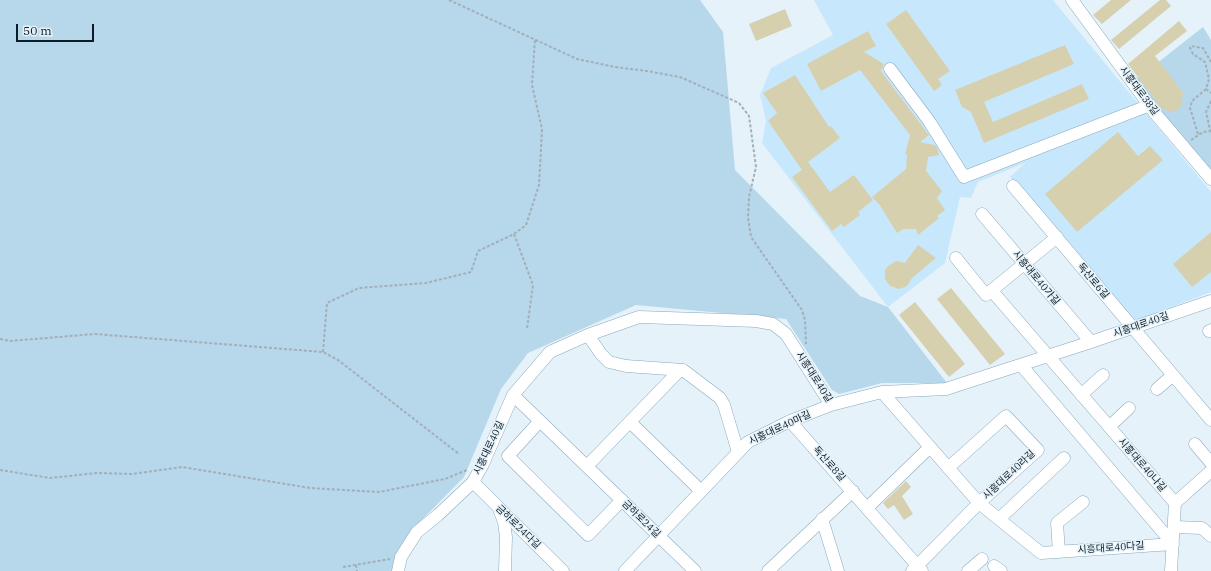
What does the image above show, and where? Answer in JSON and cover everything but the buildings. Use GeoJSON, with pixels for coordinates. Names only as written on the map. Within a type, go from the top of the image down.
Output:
{"type":"FeatureCollection","features":[{"type":"Feature","properties":{"kind":"street","name":"시흥대로38길"},"geometry":{"type":"LineString","coordinates":[[1072,0],[1150,105],[1211,179]]}},
{"type":"Feature","properties":{"kind":"street"},"geometry":{"type":"LineString","coordinates":[[890,69],[929,121],[964,177],[1150,105]]}},
{"type":"Feature","properties":{"kind":"street","name":"독산로6길"},"geometry":{"type":"LineString","coordinates":[[1013,186],[1211,420]]}},
{"type":"Feature","properties":{"kind":"street","name":"시흥대로40가길"},"geometry":{"type":"LineString","coordinates":[[982,214],[1091,342]]}},
{"type":"Feature","properties":{"kind":"street"},"geometry":{"type":"LineString","coordinates":[[956,258],[986,295],[1056,237]]}},
{"type":"Feature","properties":{"kind":"street"},"geometry":{"type":"LineString","coordinates":[[992,291],[1047,357]]}},
{"type":"Feature","properties":{"kind":"street","name":"시흥대로40길"},"geometry":{"type":"LineString","coordinates":[[398,571],[401,557],[417,532],[438,515],[473,482],[483,464],[513,395],[550,352],[588,335],[639,316],[773,324],[786,334],[831,405],[882,392],[946,389],[1047,357],[1211,301]]}},
{"type":"Feature","properties":{"kind":"street"},"geometry":{"type":"LineString","coordinates":[[588,335],[601,354],[609,362],[626,366],[680,370],[720,398],[724,405],[738,452]]}},
{"type":"Feature","properties":{"kind":"street","name":"시흥대로40나길"},"geometry":{"type":"LineString","coordinates":[[1047,357],[1175,503]]}},
{"type":"Feature","properties":{"kind":"street"},"geometry":{"type":"LineString","coordinates":[[1022,365],[1173,544]]}},
{"type":"Feature","properties":{"kind":"street"},"geometry":{"type":"LineString","coordinates":[[587,466],[680,370]]}},
{"type":"Feature","properties":{"kind":"street"},"geometry":{"type":"LineString","coordinates":[[1081,396],[1103,376]]}},
{"type":"Feature","properties":{"kind":"street"},"geometry":{"type":"LineString","coordinates":[[1157,389],[1173,376]]}},
{"type":"Feature","properties":{"kind":"street","name":"시흥대로40다길"},"geometry":{"type":"LineString","coordinates":[[882,392],[979,503],[1041,553],[1173,544]]}},
{"type":"Feature","properties":{"kind":"street","name":"금하로24길"},"geometry":{"type":"LineString","coordinates":[[513,395],[695,571]]}},
{"type":"Feature","properties":{"kind":"street","name":"시흥대로40마길"},"geometry":{"type":"LineString","coordinates":[[626,571],[658,535],[748,442],[790,421],[831,405]]}},
{"type":"Feature","properties":{"kind":"street"},"geometry":{"type":"LineString","coordinates":[[1109,426],[1129,408]]}},
{"type":"Feature","properties":{"kind":"street","name":"시흥대로40라길"},"geometry":{"type":"LineString","coordinates":[[948,468],[1006,416],[1038,450],[979,503]]}},
{"type":"Feature","properties":{"kind":"street"},"geometry":{"type":"LineString","coordinates":[[540,421],[508,456],[588,535],[622,500]]}},
{"type":"Feature","properties":{"kind":"street","name":"독산로8길"},"geometry":{"type":"LineString","coordinates":[[790,421],[853,491],[917,569],[979,503]]}},
{"type":"Feature","properties":{"kind":"street"},"geometry":{"type":"LineString","coordinates":[[630,422],[701,491]]}},
{"type":"Feature","properties":{"kind":"street"},"geometry":{"type":"LineString","coordinates":[[1196,444],[1211,463]]}},
{"type":"Feature","properties":{"kind":"street"},"geometry":{"type":"LineString","coordinates":[[867,508],[930,447]]}},
{"type":"Feature","properties":{"kind":"street"},"geometry":{"type":"LineString","coordinates":[[999,519],[1064,458]]}},
{"type":"Feature","properties":{"kind":"street"},"geometry":{"type":"LineString","coordinates":[[1171,571],[1175,503],[1211,471]]}},
{"type":"Feature","properties":{"kind":"street","name":"금하로24다길"},"geometry":{"type":"LineString","coordinates":[[473,482],[563,571]]}},
{"type":"Feature","properties":{"kind":"street"},"geometry":{"type":"LineString","coordinates":[[768,571],[853,491]]}},
{"type":"Feature","properties":{"kind":"street"},"geometry":{"type":"LineString","coordinates":[[1059,552],[1057,523],[1083,502]]}},
{"type":"Feature","properties":{"kind":"street"},"geometry":{"type":"LineString","coordinates":[[498,507],[504,522],[506,537],[505,571]]}},
{"type":"Feature","properties":{"kind":"street"},"geometry":{"type":"LineString","coordinates":[[822,519],[838,571]]}},
{"type":"Feature","properties":{"kind":"street"},"geometry":{"type":"LineString","coordinates":[[1174,527],[1202,528],[1211,536]]}},
{"type":"Feature","properties":{"kind":"street"},"geometry":{"type":"LineString","coordinates":[[968,571],[982,559]]}},
{"type":"Feature","properties":{"kind":"path"},"geometry":{"type":"LineString","coordinates":[[449,0],[577,59],[615,67],[680,77],[739,103],[749,116],[756,168],[749,197],[748,218],[751,237],[802,310],[805,320],[807,342],[801,356]]}},
{"type":"Feature","properties":{"kind":"path"},"geometry":{"type":"LineString","coordinates":[[323,352],[326,303],[359,288],[426,283],[471,272],[478,251],[514,234],[526,225],[539,185],[542,129],[532,85],[535,39]]}},
{"type":"Feature","properties":{"kind":"path"},"geometry":{"type":"LineString","coordinates":[[1198,134],[1190,108],[1192,101],[1206,90],[1209,79],[1205,62],[1193,54],[1190,48],[1191,46],[1203,48],[1211,62]]}},
{"type":"Feature","properties":{"kind":"path"},"geometry":{"type":"LineString","coordinates":[[1206,90],[1211,93]]}},
{"type":"Feature","properties":{"kind":"path"},"geometry":{"type":"LineString","coordinates":[[1211,101],[1206,112],[1211,134]]}},
{"type":"Feature","properties":{"kind":"path"},"geometry":{"type":"LineString","coordinates":[[1186,143],[1198,134],[1210,131]]}},
{"type":"Feature","properties":{"kind":"path"},"geometry":{"type":"LineString","coordinates":[[514,234],[533,285],[527,329]]}},
{"type":"Feature","properties":{"kind":"path"},"geometry":{"type":"LineString","coordinates":[[0,339],[10,342],[95,334],[323,352],[338,360],[459,454]]}},
{"type":"Feature","properties":{"kind":"path"},"geometry":{"type":"LineString","coordinates":[[0,470],[50,478],[97,473],[132,474],[182,467],[310,488],[379,492],[445,479],[483,464]]}},
{"type":"Feature","properties":{"kind":"path"},"geometry":{"type":"LineString","coordinates":[[343,567],[401,557]]}},
{"type":"Feature","properties":{"kind":"path"},"geometry":{"type":"LineString","coordinates":[[356,565],[357,571]]}},
{"type":"Feature","properties":{"kind":"shaded area"},"geometry":{"type":"Polygon","coordinates":[[[0,0],[700,0],[723,32],[735,170],[860,296],[888,307],[947,383],[882,383],[839,394],[832,390],[786,319],[636,305],[528,353],[501,389],[464,477],[410,532],[394,571],[0,571],[0,0]]]}},
{"type":"Feature","properties":{"kind":"shaded area"},"geometry":{"type":"Polygon","coordinates":[[[814,0],[1053,0],[1211,192],[1211,292],[1135,321],[1010,177],[1025,163],[978,182],[971,198],[960,197],[945,263],[888,307],[762,143],[766,121],[760,95],[771,68],[833,35],[814,0]]]}},
{"type":"Feature","properties":{"kind":"shaded area"},"geometry":{"type":"Polygon","coordinates":[[[1203,27],[1211,40],[1211,173],[1162,114],[1137,79],[1203,27]]]}}]}
